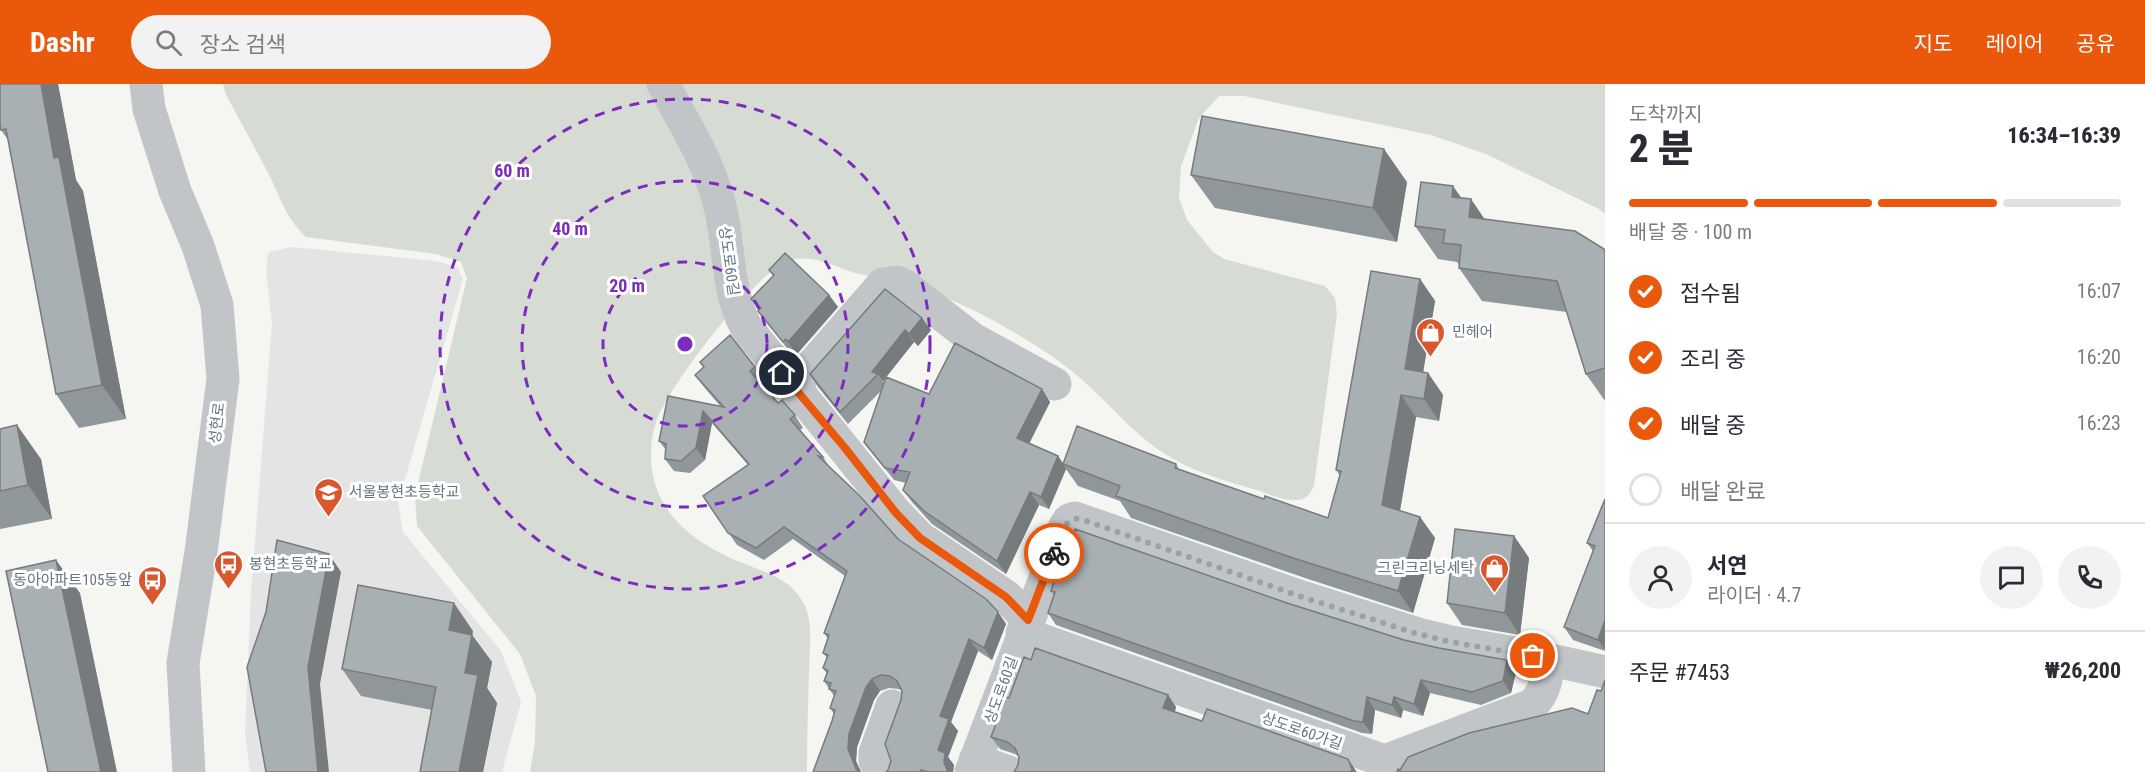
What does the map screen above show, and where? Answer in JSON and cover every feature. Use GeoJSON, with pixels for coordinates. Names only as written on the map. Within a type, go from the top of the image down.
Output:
{"type":"FeatureCollection","features":[{"type":"Feature","properties":{"kind":"street","name":"성현로"},"geometry":{"type":"LineString","coordinates":[[146,84],[149,109],[175,191],[198,246],[217,305],[223,379],[201,552],[183,663],[189,772]]}},
{"type":"Feature","properties":{"kind":"street","name":"상도로60길"},"geometry":{"type":"LineString","coordinates":[[663,84],[690,132],[716,192],[726,233],[732,288],[737,310],[746,327],[896,513],[920,538],[1006,597],[1025,627]]}},
{"type":"Feature","properties":{"kind":"street"},"geometry":{"type":"LineString","coordinates":[[793,387],[883,284],[889,281],[897,282],[912,291],[973,339],[1055,384]]}},
{"type":"Feature","properties":{"kind":"street","name":"상도로60길"},"geometry":{"type":"LineString","coordinates":[[973,766],[1065,526],[1069,520],[1075,518],[1302,597],[1418,634],[1605,672]]}},
{"type":"Feature","properties":{"kind":"street","name":"상도로60가길"},"geometry":{"type":"LineString","coordinates":[[1025,627],[1386,766],[1532,705],[1540,698],[1545,687],[1548,660]]}},
{"type":"Feature","properties":{"kind":"street"},"geometry":{"type":"LineString","coordinates":[[881,772],[875,761],[875,753],[892,706]]}},
{"type":"Feature","properties":{"kind":"street"},"geometry":{"type":"LineString","coordinates":[[973,766],[1009,772]]}},
{"type":"Feature","properties":{"kind":"shaded area"},"geometry":{"type":"Polygon","coordinates":[[[223,84],[1605,84],[1605,214],[1486,154],[1431,135],[1244,96],[1219,96],[1199,118],[1181,166],[1179,198],[1187,220],[1213,252],[1224,259],[1325,286],[1335,298],[1337,314],[1314,486],[1307,496],[1296,500],[1287,500],[1222,480],[1173,459],[1142,437],[1078,376],[1055,359],[1032,343],[968,308],[909,285],[858,274],[823,261],[798,259],[789,261],[774,270],[756,286],[714,332],[694,359],[664,405],[656,422],[651,456],[652,473],[657,490],[664,504],[683,528],[721,553],[788,584],[804,604],[809,620],[810,638],[807,772],[530,772],[535,742],[536,696],[520,654],[417,526],[415,496],[467,278],[461,262],[436,254],[306,237],[288,214],[226,95],[223,84]]]}},
{"type":"Feature","properties":{"kind":"shaded area","name":"서울봉현초등학교"},"geometry":{"type":"Polygon","coordinates":[[[292,247],[436,261],[457,267],[463,279],[398,503],[403,532],[501,651],[521,702],[502,772],[250,772],[245,733],[251,593],[272,323],[266,272],[268,254],[292,247]]]}},
{"type":"Feature","properties":{"kind":"building"},"geometry":{"type":"Polygon","coordinates":[[[0,84],[41,84],[54,158],[59,157],[102,385],[56,394],[6,129],[1,130],[0,125],[0,84]]]}},
{"type":"Feature","properties":{"kind":"building"},"geometry":{"type":"Polygon","coordinates":[[[1202,116],[1384,149],[1373,208],[1191,175],[1202,116]]]}},
{"type":"Feature","properties":{"kind":"building"},"geometry":{"type":"Polygon","coordinates":[[[1421,182],[1453,186],[1452,197],[1471,199],[1469,217],[1575,231],[1604,249],[1605,368],[1586,374],[1557,281],[1459,268],[1461,245],[1443,243],[1445,230],[1415,226],[1421,182]]]}},
{"type":"Feature","properties":{"kind":"building"},"geometry":{"type":"Polygon","coordinates":[[[785,253],[829,295],[788,342],[786,339],[783,342],[758,311],[761,308],[751,299],[774,275],[769,270],[785,253]]]}},
{"type":"Feature","properties":{"kind":"building"},"geometry":{"type":"Polygon","coordinates":[[[1371,271],[1420,279],[1405,369],[1428,373],[1424,399],[1401,395],[1382,505],[1420,517],[1398,591],[1293,558],[1116,496],[1120,486],[1063,464],[1077,426],[1176,464],[1175,468],[1264,499],[1265,496],[1328,518],[1341,471],[1336,470],[1371,271]]]}},
{"type":"Feature","properties":{"kind":"building"},"geometry":{"type":"Polygon","coordinates":[[[885,289],[922,318],[909,334],[905,330],[872,372],[878,374],[840,412],[810,374],[885,289]]]}},
{"type":"Feature","properties":{"kind":"building"},"geometry":{"type":"Polygon","coordinates":[[[730,335],[755,367],[750,371],[778,403],[782,400],[795,415],[790,419],[823,457],[818,456],[859,495],[898,539],[986,599],[998,612],[984,648],[969,639],[940,716],[949,719],[938,750],[945,753],[944,763],[948,772],[921,770],[920,772],[886,772],[891,761],[885,744],[902,691],[897,681],[890,676],[881,675],[872,679],[866,687],[849,734],[848,749],[859,772],[813,772],[835,710],[830,708],[836,691],[829,689],[831,683],[824,681],[828,671],[823,668],[828,655],[823,653],[829,635],[824,633],[847,571],[784,527],[756,548],[728,533],[703,496],[749,464],[703,411],[696,448],[681,461],[665,459],[666,444],[659,441],[668,396],[724,407],[695,375],[704,367],[700,362],[730,335]]]}},
{"type":"Feature","properties":{"kind":"building"},"geometry":{"type":"Polygon","coordinates":[[[955,343],[1042,389],[1017,438],[1058,456],[1041,497],[1030,492],[997,561],[924,511],[903,490],[910,472],[885,468],[864,442],[886,377],[929,394],[955,343]]]}},
{"type":"Feature","properties":{"kind":"building"},"geometry":{"type":"Polygon","coordinates":[[[17,425],[28,485],[0,491],[0,429],[17,425]]]}},
{"type":"Feature","properties":{"kind":"building"},"geometry":{"type":"Polygon","coordinates":[[[1605,499],[1605,620],[1598,640],[1564,627],[1595,546],[1587,543],[1605,499]]]}},
{"type":"Feature","properties":{"kind":"building"},"geometry":{"type":"Polygon","coordinates":[[[1075,529],[1287,603],[1404,640],[1507,660],[1503,681],[1472,692],[1421,680],[1414,704],[1394,697],[1392,705],[1367,697],[1363,722],[1354,721],[1048,613],[1055,592],[1051,591],[1060,564],[1058,564],[1070,531],[1074,533],[1075,529]]]}},
{"type":"Feature","properties":{"kind":"building"},"geometry":{"type":"Polygon","coordinates":[[[1455,529],[1514,536],[1505,613],[1447,603],[1455,529]]]}},
{"type":"Feature","properties":{"kind":"building"},"geometry":{"type":"Polygon","coordinates":[[[277,540],[329,554],[308,667],[318,772],[266,772],[247,667],[266,612],[277,540]]]}},
{"type":"Feature","properties":{"kind":"building"},"geometry":{"type":"Polygon","coordinates":[[[56,560],[101,772],[48,772],[6,571],[56,560]]]}},
{"type":"Feature","properties":{"kind":"building"},"geometry":{"type":"Polygon","coordinates":[[[358,585],[454,603],[449,630],[472,635],[465,673],[478,675],[459,772],[420,772],[436,687],[342,669],[358,585]]]}},
{"type":"Feature","properties":{"kind":"building"},"geometry":{"type":"Polygon","coordinates":[[[1035,648],[1168,695],[1163,708],[1202,721],[1207,709],[1348,759],[1351,772],[1014,772],[1019,757],[1015,748],[1007,742],[991,737],[1024,657],[1031,660],[1035,648]]]}},
{"type":"Feature","properties":{"kind":"building"},"geometry":{"type":"Polygon","coordinates":[[[1605,680],[1605,772],[1397,772],[1408,757],[1469,733],[1572,708],[1588,714],[1597,690],[1601,691],[1605,680]]]}},
{"type":"Feature","properties":{"kind":"way so far"},"geometry":{"type":"LineString","coordinates":[[1054,553],[1069,520],[1081,519],[1302,597],[1418,634],[1533,656]]}},
{"type":"Feature","properties":{"kind":"place","name":"민헤어"},"geometry":{"type":"Point","coordinates":[1431,358]}},
{"type":"Feature","properties":{"kind":"place","name":"서울봉현초등학교"},"geometry":{"type":"Point","coordinates":[328,518]}},
{"type":"Feature","properties":{"kind":"place","name":"봉현초등학교"},"geometry":{"type":"Point","coordinates":[228,590]}},
{"type":"Feature","properties":{"kind":"place","name":"그린크리닝세탁"},"geometry":{"type":"Point","coordinates":[1495,594]}},
{"type":"Feature","properties":{"kind":"place","name":"동아아파트105동앞"},"geometry":{"type":"Point","coordinates":[153,606]}},
{"type":"Feature","properties":{"kind":"route"},"geometry":{"type":"LineString","coordinates":[[782,373],[896,513],[920,538],[1014,603],[1028,620],[1054,553]]}}]}
